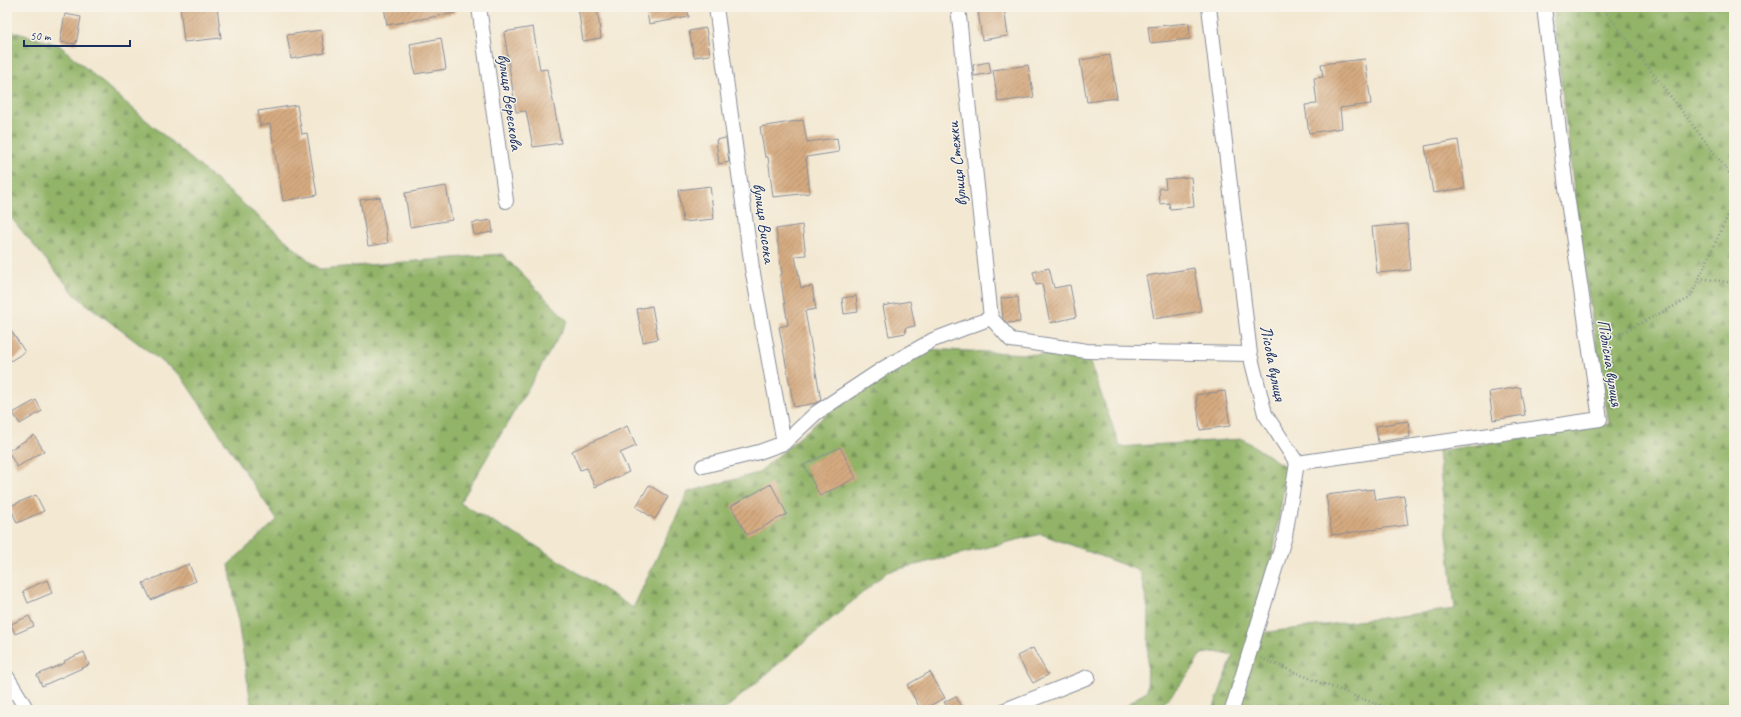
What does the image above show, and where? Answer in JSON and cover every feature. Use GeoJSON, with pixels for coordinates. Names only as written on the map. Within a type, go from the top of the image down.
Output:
{"type":"FeatureCollection","features":[{"type":"Feature","properties":{"kind":"street","name":"вулиця Верескова"},"geometry":{"type":"LineString","coordinates":[[479,7],[506,201]]}},
{"type":"Feature","properties":{"kind":"street","name":"вулиця Висока"},"geometry":{"type":"LineString","coordinates":[[716,7],[752,268],[784,443]]}},
{"type":"Feature","properties":{"kind":"street","name":"вулиця Стежки"},"geometry":{"type":"LineString","coordinates":[[958,7],[991,318]]}},
{"type":"Feature","properties":{"kind":"street","name":"Лісова вулиця"},"geometry":{"type":"LineString","coordinates":[[1209,7],[1250,354],[1265,414],[1297,463]]}},
{"type":"Feature","properties":{"kind":"street","name":"Підлісна вулиця"},"geometry":{"type":"LineString","coordinates":[[1297,463],[1600,419],[1566,188],[1544,7]]}},
{"type":"Feature","properties":{"kind":"street"},"geometry":{"type":"LineString","coordinates":[[703,466],[784,443],[816,413],[884,368],[933,340],[991,318],[1011,340],[1087,351],[1250,354]]}},
{"type":"Feature","properties":{"kind":"street"},"geometry":{"type":"LineString","coordinates":[[1232,710],[1285,536],[1297,463]]}},
{"type":"Feature","properties":{"kind":"street"},"geometry":{"type":"LineString","coordinates":[[7,677],[27,710]]}},
{"type":"Feature","properties":{"kind":"street"},"geometry":{"type":"LineString","coordinates":[[1005,710],[1088,677]]}},
{"type":"Feature","properties":{"kind":"path"},"geometry":{"type":"LineString","coordinates":[[1602,7],[1734,179]]}},
{"type":"Feature","properties":{"kind":"path"},"geometry":{"type":"LineString","coordinates":[[1600,419],[1618,402],[1609,339],[1690,298],[1734,202]]}},
{"type":"Feature","properties":{"kind":"path"},"geometry":{"type":"LineString","coordinates":[[1699,278],[1734,283]]}},
{"type":"Feature","properties":{"kind":"path"},"geometry":{"type":"LineString","coordinates":[[1250,653],[1321,683],[1392,710]]}},
{"type":"Feature","properties":{"kind":"green space"},"geometry":{"type":"Polygon","coordinates":[[[1552,7],[1734,7],[1734,710],[1213,710],[1233,656],[1216,652],[1201,654],[1192,670],[1158,710],[1121,710],[1147,690],[1149,614],[1140,571],[1041,534],[887,572],[724,710],[252,710],[229,564],[277,520],[181,376],[76,296],[7,213],[7,30],[59,45],[319,269],[502,254],[568,321],[460,503],[536,546],[633,608],[688,492],[758,473],[849,395],[926,349],[1088,357],[1120,447],[1243,439],[1287,468],[1260,633],[1455,609],[1438,451],[1609,424],[1582,256],[1552,7]]]}},
{"type":"Feature","properties":{"kind":"building"},"geometry":{"type":"Polygon","coordinates":[[[180,7],[217,7],[221,38],[184,42],[180,7]]]}},
{"type":"Feature","properties":{"kind":"building"},"geometry":{"type":"Polygon","coordinates":[[[384,7],[455,7],[455,13],[387,25],[384,7]]]}},
{"type":"Feature","properties":{"kind":"building"},"geometry":{"type":"Polygon","coordinates":[[[578,7],[597,7],[601,38],[583,41],[578,7]]]}},
{"type":"Feature","properties":{"kind":"building"},"geometry":{"type":"Polygon","coordinates":[[[646,7],[687,7],[689,17],[649,24],[646,7]]]}},
{"type":"Feature","properties":{"kind":"building"},"geometry":{"type":"Polygon","coordinates":[[[1004,7],[1008,36],[982,40],[978,10],[1004,7]]]}},
{"type":"Feature","properties":{"kind":"building"},"geometry":{"type":"Polygon","coordinates":[[[65,14],[81,17],[76,44],[60,42],[65,14]]]}},
{"type":"Feature","properties":{"kind":"building"},"geometry":{"type":"Polygon","coordinates":[[[1189,23],[1190,39],[1150,43],[1148,27],[1189,23]]]}},
{"type":"Feature","properties":{"kind":"building"},"geometry":{"type":"Polygon","coordinates":[[[533,27],[540,70],[547,69],[561,143],[533,147],[526,111],[516,112],[504,32],[533,27]]]}},
{"type":"Feature","properties":{"kind":"building"},"geometry":{"type":"Polygon","coordinates":[[[706,28],[710,55],[694,57],[689,31],[706,28]]]}},
{"type":"Feature","properties":{"kind":"building"},"geometry":{"type":"Polygon","coordinates":[[[321,30],[325,53],[291,59],[287,35],[321,30]]]}},
{"type":"Feature","properties":{"kind":"building"},"geometry":{"type":"Polygon","coordinates":[[[441,38],[446,69],[415,74],[410,44],[441,38]]]}},
{"type":"Feature","properties":{"kind":"building"},"geometry":{"type":"Polygon","coordinates":[[[1110,55],[1117,98],[1087,102],[1080,60],[1110,55]]]}},
{"type":"Feature","properties":{"kind":"building"},"geometry":{"type":"Polygon","coordinates":[[[1365,59],[1371,104],[1340,108],[1342,128],[1309,133],[1305,105],[1317,104],[1314,78],[1323,77],[1321,64],[1365,59]]]}},
{"type":"Feature","properties":{"kind":"building"},"geometry":{"type":"Polygon","coordinates":[[[989,62],[991,73],[974,76],[973,65],[989,62]]]}},
{"type":"Feature","properties":{"kind":"building"},"geometry":{"type":"Polygon","coordinates":[[[1028,65],[1034,97],[998,102],[993,70],[1028,65]]]}},
{"type":"Feature","properties":{"kind":"building"},"geometry":{"type":"Polygon","coordinates":[[[297,105],[302,134],[307,133],[317,195],[283,201],[270,124],[260,126],[258,111],[297,105]]]}},
{"type":"Feature","properties":{"kind":"building"},"geometry":{"type":"Polygon","coordinates":[[[803,120],[807,142],[837,138],[839,152],[806,157],[810,193],[773,197],[768,157],[765,157],[760,127],[803,120]]]}},
{"type":"Feature","properties":{"kind":"building"},"geometry":{"type":"Polygon","coordinates":[[[726,138],[729,162],[719,164],[716,140],[726,138]]]}},
{"type":"Feature","properties":{"kind":"building"},"geometry":{"type":"Polygon","coordinates":[[[1458,140],[1465,188],[1433,193],[1425,146],[1458,140]]]}},
{"type":"Feature","properties":{"kind":"building"},"geometry":{"type":"Polygon","coordinates":[[[1191,177],[1194,207],[1170,209],[1169,203],[1160,204],[1159,188],[1166,188],[1165,179],[1191,177]]]}},
{"type":"Feature","properties":{"kind":"building"},"geometry":{"type":"Polygon","coordinates":[[[446,186],[452,220],[410,227],[405,193],[446,186]]]}},
{"type":"Feature","properties":{"kind":"building"},"geometry":{"type":"Polygon","coordinates":[[[710,186],[714,219],[683,222],[679,190],[710,186]]]}},
{"type":"Feature","properties":{"kind":"building"},"geometry":{"type":"Polygon","coordinates":[[[380,197],[388,243],[368,246],[360,200],[380,197]]]}},
{"type":"Feature","properties":{"kind":"building"},"geometry":{"type":"Polygon","coordinates":[[[491,220],[493,232],[474,235],[472,223],[491,220]]]}},
{"type":"Feature","properties":{"kind":"building"},"geometry":{"type":"Polygon","coordinates":[[[1407,224],[1411,270],[1377,273],[1372,227],[1407,224]]]}},
{"type":"Feature","properties":{"kind":"building"},"geometry":{"type":"Polygon","coordinates":[[[802,225],[806,255],[795,256],[801,288],[812,286],[816,309],[805,311],[821,400],[816,403],[794,407],[779,327],[788,325],[780,275],[782,275],[776,229],[802,225]]]}},
{"type":"Feature","properties":{"kind":"building"},"geometry":{"type":"Polygon","coordinates":[[[1049,268],[1054,288],[1070,285],[1076,317],[1050,323],[1042,284],[1036,285],[1033,272],[1049,268]]]}},
{"type":"Feature","properties":{"kind":"building"},"geometry":{"type":"Polygon","coordinates":[[[1194,268],[1201,311],[1154,319],[1146,276],[1194,268]]]}},
{"type":"Feature","properties":{"kind":"building"},"geometry":{"type":"Polygon","coordinates":[[[856,296],[858,312],[844,314],[842,298],[856,296]]]}},
{"type":"Feature","properties":{"kind":"building"},"geometry":{"type":"Polygon","coordinates":[[[1018,297],[1020,322],[1007,323],[1003,319],[1001,298],[1018,297]]]}},
{"type":"Feature","properties":{"kind":"building"},"geometry":{"type":"Polygon","coordinates":[[[910,301],[915,326],[905,328],[906,333],[889,336],[883,306],[910,301]]]}},
{"type":"Feature","properties":{"kind":"building"},"geometry":{"type":"Polygon","coordinates":[[[652,306],[658,339],[643,342],[637,309],[652,306]]]}},
{"type":"Feature","properties":{"kind":"building"},"geometry":{"type":"Polygon","coordinates":[[[7,324],[25,352],[7,363],[7,324]]]}},
{"type":"Feature","properties":{"kind":"building"},"geometry":{"type":"Polygon","coordinates":[[[1520,387],[1525,415],[1493,420],[1489,392],[1520,387]]]}},
{"type":"Feature","properties":{"kind":"building"},"geometry":{"type":"Polygon","coordinates":[[[1225,391],[1230,426],[1200,430],[1196,395],[1225,391]]]}},
{"type":"Feature","properties":{"kind":"building"},"geometry":{"type":"Polygon","coordinates":[[[36,400],[42,411],[20,424],[13,413],[36,400]]]}},
{"type":"Feature","properties":{"kind":"building"},"geometry":{"type":"Polygon","coordinates":[[[1408,421],[1410,437],[1378,442],[1376,426],[1408,421]]]}},
{"type":"Feature","properties":{"kind":"building"},"geometry":{"type":"Polygon","coordinates":[[[627,426],[636,446],[620,453],[629,472],[595,487],[587,468],[580,470],[572,451],[627,426]]]}},
{"type":"Feature","properties":{"kind":"building"},"geometry":{"type":"Polygon","coordinates":[[[34,435],[44,451],[17,467],[8,451],[34,435]]]}},
{"type":"Feature","properties":{"kind":"building"},"geometry":{"type":"Polygon","coordinates":[[[840,447],[856,478],[820,496],[804,465],[840,447]]]}},
{"type":"Feature","properties":{"kind":"building"},"geometry":{"type":"Polygon","coordinates":[[[771,484],[787,514],[747,535],[731,506],[771,484]]]}},
{"type":"Feature","properties":{"kind":"building"},"geometry":{"type":"Polygon","coordinates":[[[649,485],[668,497],[655,519],[636,507],[649,485]]]}},
{"type":"Feature","properties":{"kind":"building"},"geometry":{"type":"Polygon","coordinates":[[[1374,489],[1376,500],[1404,496],[1408,525],[1332,535],[1326,495],[1374,489]]]}},
{"type":"Feature","properties":{"kind":"building"},"geometry":{"type":"Polygon","coordinates":[[[36,495],[44,511],[17,523],[10,506],[36,495]]]}},
{"type":"Feature","properties":{"kind":"building"},"geometry":{"type":"Polygon","coordinates":[[[189,564],[196,581],[151,600],[143,583],[189,564]]]}},
{"type":"Feature","properties":{"kind":"building"},"geometry":{"type":"Polygon","coordinates":[[[47,580],[52,593],[28,603],[23,591],[47,580]]]}},
{"type":"Feature","properties":{"kind":"building"},"geometry":{"type":"Polygon","coordinates":[[[29,616],[34,626],[15,634],[11,624],[29,616]]]}},
{"type":"Feature","properties":{"kind":"building"},"geometry":{"type":"Polygon","coordinates":[[[1033,648],[1048,675],[1033,683],[1017,656],[1033,648]]]}},
{"type":"Feature","properties":{"kind":"building"},"geometry":{"type":"Polygon","coordinates":[[[84,652],[89,665],[42,686],[37,675],[65,663],[64,661],[84,652]]]}},
{"type":"Feature","properties":{"kind":"building"},"geometry":{"type":"Polygon","coordinates":[[[930,672],[945,698],[921,710],[907,685],[930,672]]]}},
{"type":"Feature","properties":{"kind":"building"},"geometry":{"type":"Polygon","coordinates":[[[956,696],[963,710],[949,710],[944,702],[956,696]]]}}]}
